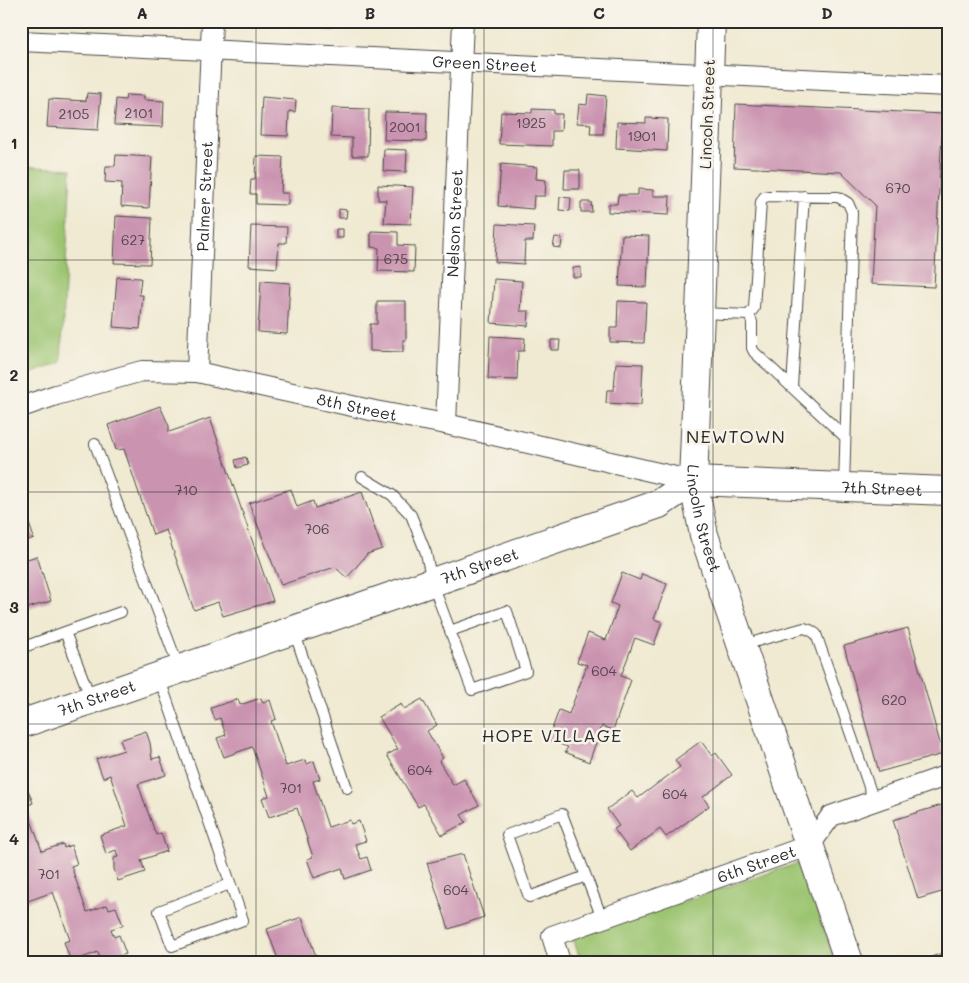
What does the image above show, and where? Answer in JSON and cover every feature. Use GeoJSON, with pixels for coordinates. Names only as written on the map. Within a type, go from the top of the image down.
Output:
{"type":"FeatureCollection","features":[{"type":"Feature","properties":{"kind":"street","name":"Palmer Street"},"geometry":{"type":"LineString","coordinates":[[197,372],[212,21]]}},
{"type":"Feature","properties":{"kind":"street","name":"Nelson Street"},"geometry":{"type":"LineString","coordinates":[[446,424],[462,21]]}},
{"type":"Feature","properties":{"kind":"street","name":"Lincoln Street"},"geometry":{"type":"LineString","coordinates":[[711,21],[693,481],[704,535],[849,962]]}},
{"type":"Feature","properties":{"kind":"street","name":"Green Street"},"geometry":{"type":"LineString","coordinates":[[21,41],[948,86]]}},
{"type":"Feature","properties":{"kind":"street","name":"8th Street"},"geometry":{"type":"LineString","coordinates":[[21,407],[56,395],[142,371],[197,372],[375,411],[446,424],[693,481]]}},
{"type":"Feature","properties":{"kind":"street","name":"7th Street"},"geometry":{"type":"LineString","coordinates":[[21,724],[659,504],[693,481],[948,491]]}},
{"type":"Feature","properties":{"kind":"street","name":"6th Street"},"geometry":{"type":"LineString","coordinates":[[560,962],[552,936],[810,845],[831,816],[948,775]]}},
{"type":"Feature","properties":{"kind":"lane"},"geometry":{"type":"LineString","coordinates":[[792,387],[804,196]]}},
{"type":"Feature","properties":{"kind":"lane"},"geometry":{"type":"LineString","coordinates":[[749,315],[754,308],[761,202],[764,197],[838,197],[848,202],[852,212],[844,488]]}},
{"type":"Feature","properties":{"kind":"lane"},"geometry":{"type":"LineString","coordinates":[[700,313],[749,315]]}},
{"type":"Feature","properties":{"kind":"lane"},"geometry":{"type":"LineString","coordinates":[[749,315],[752,322],[752,348],[754,352],[845,437]]}},
{"type":"Feature","properties":{"kind":"lane"},"geometry":{"type":"LineString","coordinates":[[95,444],[169,673],[230,884],[243,920],[172,946],[159,911],[230,884]]}},
{"type":"Feature","properties":{"kind":"lane"},"geometry":{"type":"LineString","coordinates":[[362,477],[392,495],[411,515],[426,553],[432,582],[450,631],[472,690],[526,671],[507,611],[450,631]]}},
{"type":"Feature","properties":{"kind":"lane"},"geometry":{"type":"LineString","coordinates":[[21,648],[121,612]]}},
{"type":"Feature","properties":{"kind":"lane"},"geometry":{"type":"LineString","coordinates":[[742,645],[804,628],[816,634],[874,801]]}},
{"type":"Feature","properties":{"kind":"lane"},"geometry":{"type":"LineString","coordinates":[[293,630],[347,788]]}},
{"type":"Feature","properties":{"kind":"lane"},"geometry":{"type":"LineString","coordinates":[[65,632],[91,700]]}},
{"type":"Feature","properties":{"kind":"lane"},"geometry":{"type":"LineString","coordinates":[[586,876],[529,896],[506,835],[562,814],[586,876],[602,918]]}},
{"type":"Feature","properties":{"kind":"lane"},"geometry":{"type":"LineString","coordinates":[[934,962],[948,956]]}},
{"type":"Feature","properties":{"kind":"green space"},"geometry":{"type":"Polygon","coordinates":[[[21,166],[71,169],[61,363],[21,377],[21,166]]]}},
{"type":"Feature","properties":{"kind":"green space"},"geometry":{"type":"Polygon","coordinates":[[[802,862],[835,962],[581,962],[573,938],[802,862]]]}},
{"type":"Feature","properties":{"kind":"building"},"geometry":{"type":"Polygon","coordinates":[[[311,21],[333,21],[332,27],[311,26],[311,21]]]}},
{"type":"Feature","properties":{"kind":"building"},"geometry":{"type":"Polygon","coordinates":[[[21,93],[26,94],[24,122],[21,122],[21,93]]]}},
{"type":"Feature","properties":{"kind":"building"},"geometry":{"type":"Polygon","coordinates":[[[87,93],[101,94],[98,130],[47,127],[49,99],[86,101],[87,93]]]}},
{"type":"Feature","properties":{"kind":"building"},"geometry":{"type":"Polygon","coordinates":[[[588,94],[606,96],[603,134],[590,134],[591,124],[577,123],[579,104],[587,105],[588,94]]]}},
{"type":"Feature","properties":{"kind":"building"},"geometry":{"type":"Polygon","coordinates":[[[126,95],[144,96],[144,100],[164,101],[163,127],[114,125],[116,99],[125,100],[126,95]]]}},
{"type":"Feature","properties":{"kind":"building"},"geometry":{"type":"Polygon","coordinates":[[[262,97],[296,100],[295,112],[289,111],[288,136],[260,135],[262,97]]]}},
{"type":"Feature","properties":{"kind":"building"},"geometry":{"type":"Polygon","coordinates":[[[736,104],[943,114],[934,287],[871,284],[875,205],[841,172],[734,167],[736,104]]]}},
{"type":"Feature","properties":{"kind":"building"},"geometry":{"type":"Polygon","coordinates":[[[332,108],[369,109],[368,156],[352,156],[352,138],[331,137],[332,108]]]}},
{"type":"Feature","properties":{"kind":"building"},"geometry":{"type":"Polygon","coordinates":[[[532,109],[554,110],[554,114],[562,114],[561,131],[552,131],[552,146],[499,144],[501,112],[532,113],[532,109]]]}},
{"type":"Feature","properties":{"kind":"building"},"geometry":{"type":"Polygon","coordinates":[[[385,112],[427,113],[426,141],[384,140],[385,112]]]}},
{"type":"Feature","properties":{"kind":"building"},"geometry":{"type":"Polygon","coordinates":[[[646,118],[668,119],[667,151],[616,148],[617,122],[646,123],[646,118]]]}},
{"type":"Feature","properties":{"kind":"building"},"geometry":{"type":"Polygon","coordinates":[[[384,149],[407,150],[406,172],[383,171],[384,149]]]}},
{"type":"Feature","properties":{"kind":"building"},"geometry":{"type":"Polygon","coordinates":[[[116,155],[152,157],[149,208],[121,206],[122,183],[105,182],[106,166],[115,166],[116,155]]]}},
{"type":"Feature","properties":{"kind":"building"},"geometry":{"type":"Polygon","coordinates":[[[256,156],[283,157],[281,193],[288,193],[288,205],[256,204],[256,194],[250,194],[251,179],[255,179],[256,156]]]}},
{"type":"Feature","properties":{"kind":"building"},"geometry":{"type":"Polygon","coordinates":[[[501,164],[537,167],[536,179],[546,180],[545,196],[534,196],[533,209],[498,206],[501,164]]]}},
{"type":"Feature","properties":{"kind":"building"},"geometry":{"type":"Polygon","coordinates":[[[565,170],[580,170],[580,189],[564,189],[565,170]]]}},
{"type":"Feature","properties":{"kind":"building"},"geometry":{"type":"Polygon","coordinates":[[[378,185],[413,187],[411,224],[384,223],[386,200],[378,200],[378,185]]]}},
{"type":"Feature","properties":{"kind":"building"},"geometry":{"type":"Polygon","coordinates":[[[638,189],[653,190],[653,196],[670,196],[669,215],[608,212],[608,204],[617,204],[618,195],[638,195],[638,189]]]}},
{"type":"Feature","properties":{"kind":"building"},"geometry":{"type":"Polygon","coordinates":[[[560,197],[571,198],[570,211],[559,210],[560,197]]]}},
{"type":"Feature","properties":{"kind":"building"},"geometry":{"type":"Polygon","coordinates":[[[581,202],[591,202],[592,212],[581,212],[581,202]]]}},
{"type":"Feature","properties":{"kind":"building"},"geometry":{"type":"Polygon","coordinates":[[[339,209],[347,210],[346,218],[339,218],[339,209]]]}},
{"type":"Feature","properties":{"kind":"building"},"geometry":{"type":"Polygon","coordinates":[[[116,216],[152,218],[150,264],[114,263],[116,216]]]}},
{"type":"Feature","properties":{"kind":"building"},"geometry":{"type":"Polygon","coordinates":[[[497,224],[534,226],[533,241],[525,241],[524,264],[495,262],[497,224]]]}},
{"type":"Feature","properties":{"kind":"building"},"geometry":{"type":"Polygon","coordinates":[[[251,226],[287,227],[286,243],[279,243],[277,268],[249,266],[251,226]]]}},
{"type":"Feature","properties":{"kind":"building"},"geometry":{"type":"Polygon","coordinates":[[[336,229],[343,229],[343,238],[336,238],[336,229]]]}},
{"type":"Feature","properties":{"kind":"building"},"geometry":{"type":"Polygon","coordinates":[[[371,231],[398,232],[398,245],[415,246],[414,272],[378,271],[379,248],[371,247],[371,231]]]}},
{"type":"Feature","properties":{"kind":"building"},"geometry":{"type":"Polygon","coordinates":[[[622,235],[649,236],[647,287],[619,286],[622,235]]]}},
{"type":"Feature","properties":{"kind":"building"},"geometry":{"type":"Polygon","coordinates":[[[555,237],[562,238],[561,248],[553,247],[555,237]]]}},
{"type":"Feature","properties":{"kind":"building"},"geometry":{"type":"Polygon","coordinates":[[[581,267],[581,277],[573,277],[573,268],[581,267]]]}},
{"type":"Feature","properties":{"kind":"building"},"geometry":{"type":"Polygon","coordinates":[[[117,277],[141,278],[139,295],[143,295],[140,329],[113,327],[117,277]]]}},
{"type":"Feature","properties":{"kind":"building"},"geometry":{"type":"Polygon","coordinates":[[[494,279],[522,281],[520,311],[529,311],[528,326],[491,323],[494,279]]]}},
{"type":"Feature","properties":{"kind":"building"},"geometry":{"type":"Polygon","coordinates":[[[261,281],[290,283],[287,334],[258,332],[261,281]]]}},
{"type":"Feature","properties":{"kind":"building"},"geometry":{"type":"Polygon","coordinates":[[[377,301],[406,301],[406,340],[403,340],[403,352],[370,351],[370,324],[377,324],[377,301]]]}},
{"type":"Feature","properties":{"kind":"building"},"geometry":{"type":"Polygon","coordinates":[[[618,301],[646,302],[644,343],[610,342],[610,328],[617,328],[618,301]]]}},
{"type":"Feature","properties":{"kind":"building"},"geometry":{"type":"Polygon","coordinates":[[[490,336],[525,338],[524,351],[518,351],[517,380],[488,379],[490,336]]]}},
{"type":"Feature","properties":{"kind":"building"},"geometry":{"type":"Polygon","coordinates":[[[551,340],[560,340],[559,350],[551,350],[551,340]]]}},
{"type":"Feature","properties":{"kind":"building"},"geometry":{"type":"Polygon","coordinates":[[[616,363],[643,364],[641,405],[606,403],[607,390],[614,390],[616,363]]]}},
{"type":"Feature","properties":{"kind":"building"},"geometry":{"type":"Polygon","coordinates":[[[160,406],[169,426],[169,432],[210,418],[273,601],[223,616],[218,602],[194,610],[166,530],[153,535],[124,449],[116,450],[108,425],[160,406]]]}},
{"type":"Feature","properties":{"kind":"building"},"geometry":{"type":"Polygon","coordinates":[[[246,457],[248,465],[237,468],[235,460],[246,457]]]}},
{"type":"Feature","properties":{"kind":"building"},"geometry":{"type":"Polygon","coordinates":[[[291,489],[297,507],[313,501],[315,508],[362,492],[382,549],[367,554],[347,578],[335,567],[281,585],[249,503],[291,489]]]}},
{"type":"Feature","properties":{"kind":"building"},"geometry":{"type":"Polygon","coordinates":[[[21,500],[34,538],[21,543],[21,500]]]}},
{"type":"Feature","properties":{"kind":"building"},"geometry":{"type":"Polygon","coordinates":[[[37,556],[51,601],[21,610],[21,561],[37,556]]]}},
{"type":"Feature","properties":{"kind":"building"},"geometry":{"type":"Polygon","coordinates":[[[622,573],[640,580],[642,574],[667,584],[654,619],[662,622],[654,645],[635,638],[621,676],[631,680],[613,730],[602,726],[589,762],[565,752],[568,747],[548,740],[559,710],[569,714],[587,665],[577,662],[588,633],[606,640],[618,606],[611,603],[622,573]]]}},
{"type":"Feature","properties":{"kind":"building"},"geometry":{"type":"Polygon","coordinates":[[[908,628],[943,754],[879,772],[844,646],[908,628]]]}},
{"type":"Feature","properties":{"kind":"building"},"geometry":{"type":"Polygon","coordinates":[[[261,698],[263,703],[270,700],[276,719],[271,721],[286,766],[305,760],[307,764],[314,761],[320,779],[313,781],[328,827],[350,820],[351,824],[359,821],[366,841],[355,844],[361,859],[367,857],[371,870],[345,879],[342,868],[314,878],[307,859],[313,857],[297,808],[269,817],[262,798],[269,796],[252,747],[224,757],[217,738],[226,735],[220,718],[215,720],[211,708],[238,699],[240,705],[261,698]]]}},
{"type":"Feature","properties":{"kind":"building"},"geometry":{"type":"Polygon","coordinates":[[[422,699],[437,725],[427,731],[443,758],[439,761],[453,785],[464,779],[479,805],[461,815],[466,822],[442,835],[424,804],[418,807],[387,755],[398,749],[379,717],[401,704],[404,709],[422,699]]]}},
{"type":"Feature","properties":{"kind":"building"},"geometry":{"type":"Polygon","coordinates":[[[146,731],[152,759],[160,757],[166,775],[138,784],[156,835],[161,833],[167,851],[141,860],[145,872],[118,881],[114,869],[114,858],[118,857],[116,850],[106,854],[100,835],[127,826],[110,775],[103,778],[96,759],[124,750],[120,740],[146,731]]]}},
{"type":"Feature","properties":{"kind":"building"},"geometry":{"type":"Polygon","coordinates":[[[701,741],[712,756],[716,753],[732,775],[703,797],[709,806],[666,837],[660,829],[630,851],[614,829],[619,826],[607,809],[632,791],[638,798],[680,767],[675,760],[701,741]]]}},
{"type":"Feature","properties":{"kind":"building"},"geometry":{"type":"Polygon","coordinates":[[[26,785],[33,803],[26,806],[42,851],[63,844],[64,848],[71,845],[77,864],[71,866],[87,912],[107,905],[109,909],[116,907],[123,925],[111,929],[114,937],[119,935],[126,954],[101,962],[98,952],[71,962],[64,942],[70,940],[53,892],[25,902],[21,892],[21,882],[25,880],[21,869],[21,786],[26,785]]]}},
{"type":"Feature","properties":{"kind":"building"},"geometry":{"type":"Polygon","coordinates":[[[948,803],[948,890],[918,899],[893,820],[948,803]]]}},
{"type":"Feature","properties":{"kind":"building"},"geometry":{"type":"Polygon","coordinates":[[[463,854],[484,917],[449,929],[427,863],[463,854]]]}},
{"type":"Feature","properties":{"kind":"building"},"geometry":{"type":"Polygon","coordinates":[[[302,917],[318,962],[279,962],[267,929],[302,917]]]}},
{"type":"Feature","properties":{"kind":"district","name":"NEWTOWN"},"geometry":{"type":"Point","coordinates":[736,437]}},
{"type":"Feature","properties":{"kind":"district","name":"HOPE VILLAGE"},"geometry":{"type":"Point","coordinates":[552,736]}}]}
